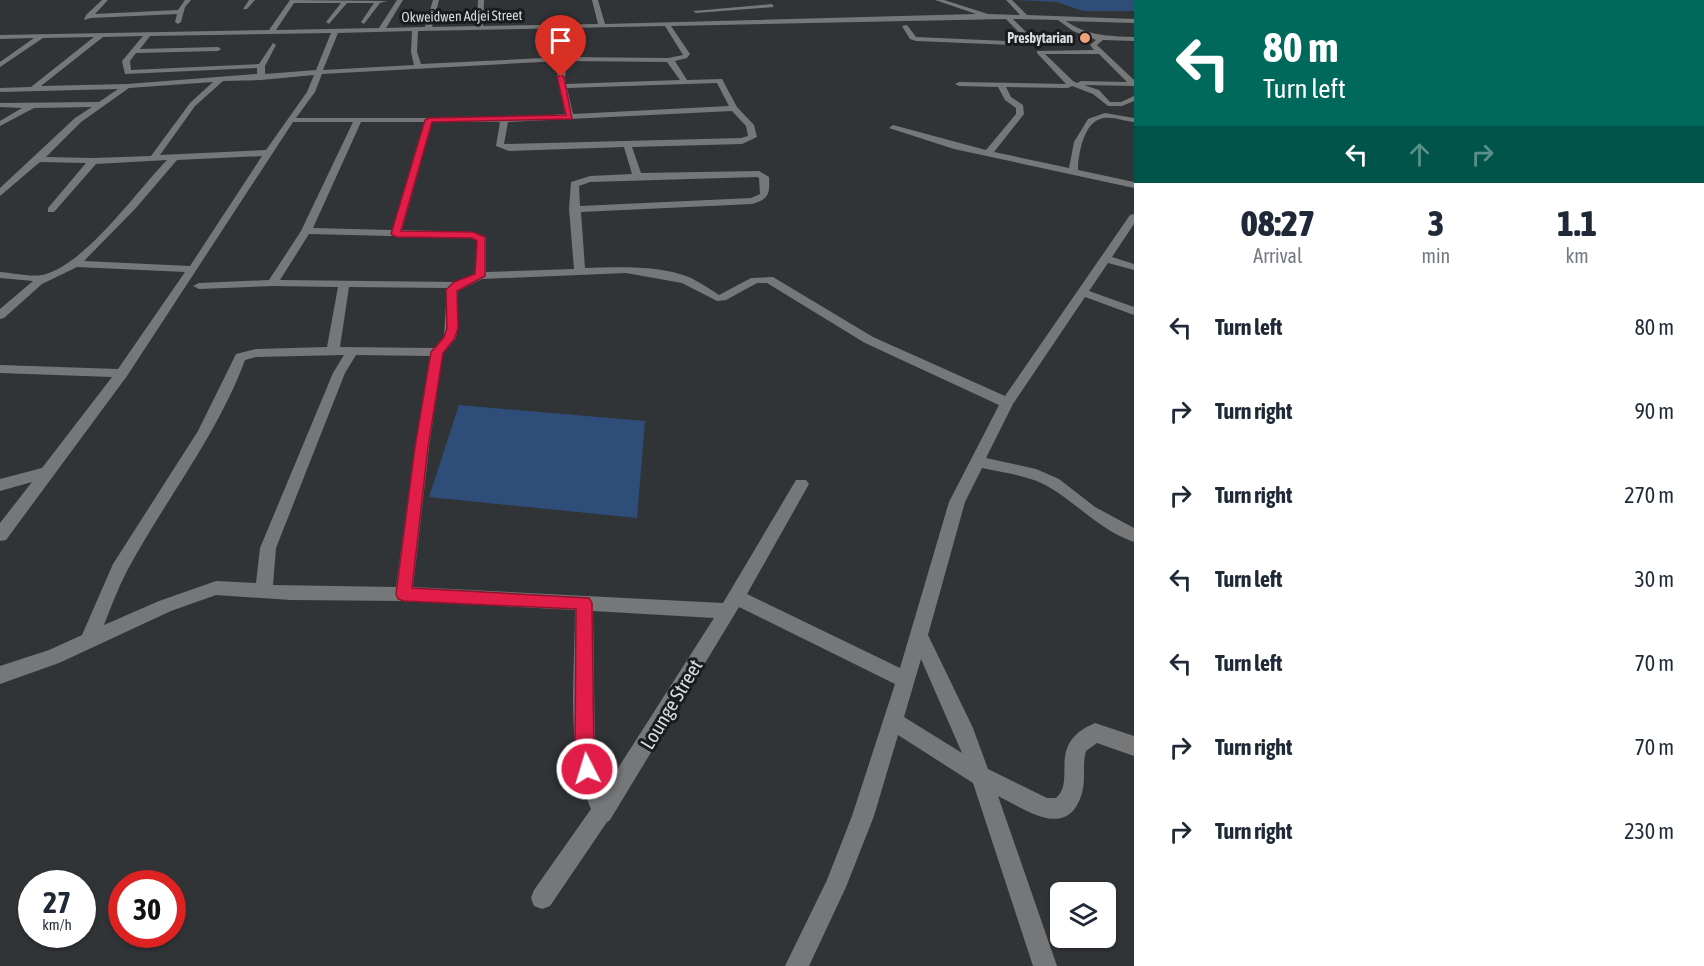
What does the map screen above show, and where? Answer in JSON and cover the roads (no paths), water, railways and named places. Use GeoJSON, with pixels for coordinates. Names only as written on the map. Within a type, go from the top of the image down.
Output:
{"type":"FeatureCollection","features":[{"type":"Feature","properties":{"kind":"street"},"geometry":{"type":"LineString","coordinates":[[74,36],[88,16],[105,0]]}},
{"type":"Feature","properties":{"kind":"street"},"geometry":{"type":"LineString","coordinates":[[178,33],[179,12],[188,0]]}},
{"type":"Feature","properties":{"kind":"street"},"geometry":{"type":"LineString","coordinates":[[245,9],[252,0]]}},
{"type":"Feature","properties":{"kind":"street"},"geometry":{"type":"LineString","coordinates":[[381,30],[400,0]]}},
{"type":"Feature","properties":{"kind":"street"},"geometry":{"type":"LineString","coordinates":[[428,29],[436,0]]}},
{"type":"Feature","properties":{"kind":"street"},"geometry":{"type":"LineString","coordinates":[[480,28],[481,0]]}},
{"type":"Feature","properties":{"kind":"street"},"geometry":{"type":"LineString","coordinates":[[595,0],[602,25]]}},
{"type":"Feature","properties":{"kind":"street"},"geometry":{"type":"LineString","coordinates":[[732,0],[739,8]]}},
{"type":"Feature","properties":{"kind":"street"},"geometry":{"type":"LineString","coordinates":[[766,0],[787,22]]}},
{"type":"Feature","properties":{"kind":"street"},"geometry":{"type":"LineString","coordinates":[[938,0],[986,16]]}},
{"type":"Feature","properties":{"kind":"street"},"geometry":{"type":"LineString","coordinates":[[1009,0],[1026,18]]}},
{"type":"Feature","properties":{"kind":"street"},"geometry":{"type":"LineString","coordinates":[[271,32],[293,1],[381,1]]}},
{"type":"Feature","properties":{"kind":"street"},"geometry":{"type":"LineString","coordinates":[[0,535],[122,373],[310,92],[320,72],[332,26],[345,1]]}},
{"type":"Feature","properties":{"kind":"street"},"geometry":{"type":"LineString","coordinates":[[364,22],[381,1]]}},
{"type":"Feature","properties":{"kind":"street"},"geometry":{"type":"LineString","coordinates":[[137,5],[137,13]]}},
{"type":"Feature","properties":{"kind":"street"},"geometry":{"type":"LineString","coordinates":[[704,23],[694,8],[739,9],[772,6]]}},
{"type":"Feature","properties":{"kind":"street"},"geometry":{"type":"LineString","coordinates":[[961,8],[965,12],[963,15]]}},
{"type":"Feature","properties":{"kind":"street"},"geometry":{"type":"LineString","coordinates":[[88,16],[179,12]]}},
{"type":"Feature","properties":{"kind":"street","name":"Okweidwen Adjei Street"},"geometry":{"type":"LineString","coordinates":[[145,37],[178,33],[271,32],[332,26],[415,30],[787,22],[963,15],[1134,21]]}},
{"type":"Feature","properties":{"kind":"street"},"geometry":{"type":"LineString","coordinates":[[1008,17],[1034,44]]}},
{"type":"Feature","properties":{"kind":"street"},"geometry":{"type":"LineString","coordinates":[[1060,19],[1075,30],[1099,40],[1115,46],[1134,47]]}},
{"type":"Feature","properties":{"kind":"street"},"geometry":{"type":"LineString","coordinates":[[1123,21],[1134,29]]}},
{"type":"Feature","properties":{"kind":"street"},"geometry":{"type":"LineString","coordinates":[[0,90],[220,81],[418,66],[564,59],[668,60],[686,57],[687,54],[666,23]]}},
{"type":"Feature","properties":{"kind":"street"},"geometry":{"type":"LineString","coordinates":[[905,26],[912,38],[916,39],[1034,44],[1134,39]]}},
{"type":"Feature","properties":{"kind":"street"},"geometry":{"type":"LineString","coordinates":[[415,30],[414,52],[418,66]]}},
{"type":"Feature","properties":{"kind":"street"},"geometry":{"type":"LineString","coordinates":[[33,89],[101,35]]}},
{"type":"Feature","properties":{"kind":"street"},"geometry":{"type":"LineString","coordinates":[[0,37],[101,35],[145,37]]}},
{"type":"Feature","properties":{"kind":"street"},"geometry":{"type":"LineString","coordinates":[[0,65],[40,37]]}},
{"type":"Feature","properties":{"kind":"street"},"geometry":{"type":"LineString","coordinates":[[94,41],[145,37]]}},
{"type":"Feature","properties":{"kind":"street"},"geometry":{"type":"LineString","coordinates":[[145,37],[126,61],[128,72],[261,66]]}},
{"type":"Feature","properties":{"kind":"street"},"geometry":{"type":"LineString","coordinates":[[1099,40],[1101,52],[1134,84]]}},
{"type":"Feature","properties":{"kind":"street"},"geometry":{"type":"LineString","coordinates":[[1070,44],[1080,52]]}},
{"type":"Feature","properties":{"kind":"street"},"geometry":{"type":"LineString","coordinates":[[261,78],[261,66],[273,45]]}},
{"type":"Feature","properties":{"kind":"street"},"geometry":{"type":"LineString","coordinates":[[134,51],[218,49]]}},
{"type":"Feature","properties":{"kind":"street"},"geometry":{"type":"LineString","coordinates":[[1101,52],[1039,52],[1070,83],[1096,92],[1108,104],[1122,104],[1134,98]]}},
{"type":"Feature","properties":{"kind":"street"},"geometry":{"type":"LineString","coordinates":[[564,59],[560,70],[570,117]]}},
{"type":"Feature","properties":{"kind":"street"},"geometry":{"type":"LineString","coordinates":[[668,60],[672,62],[685,82]]}},
{"type":"Feature","properties":{"kind":"street"},"geometry":{"type":"LineString","coordinates":[[154,158],[167,138],[208,88],[220,81]]}},
{"type":"Feature","properties":{"kind":"street"},"geometry":{"type":"LineString","coordinates":[[505,120],[500,138],[500,145],[503,148],[749,139],[753,133],[750,125],[734,108],[720,82],[563,86]]}},
{"type":"Feature","properties":{"kind":"street"},"geometry":{"type":"LineString","coordinates":[[959,84],[1061,86],[1070,83],[1134,84]]}},
{"type":"Feature","properties":{"kind":"street"},"geometry":{"type":"LineString","coordinates":[[0,193],[78,120],[127,86]]}},
{"type":"Feature","properties":{"kind":"street"},"geometry":{"type":"LineString","coordinates":[[988,153],[1020,114],[1020,107],[1008,98],[1001,86]]}},
{"type":"Feature","properties":{"kind":"street"},"geometry":{"type":"LineString","coordinates":[[0,105],[101,104]]}},
{"type":"Feature","properties":{"kind":"street"},"geometry":{"type":"LineString","coordinates":[[0,124],[32,106]]}},
{"type":"Feature","properties":{"kind":"street"},"geometry":{"type":"LineString","coordinates":[[290,120],[505,120],[734,108]]}},
{"type":"Feature","properties":{"kind":"street"},"geometry":{"type":"LineString","coordinates":[[1074,172],[1072,164],[1075,152],[1091,121],[1101,116],[1134,120]]}},
{"type":"Feature","properties":{"kind":"street"},"geometry":{"type":"LineString","coordinates":[[396,234],[429,120]]}},
{"type":"Feature","properties":{"kind":"street"},"geometry":{"type":"LineString","coordinates":[[272,284],[306,231],[358,121]]}},
{"type":"Feature","properties":{"kind":"street"},"geometry":{"type":"LineString","coordinates":[[893,128],[988,153],[1134,185]]}},
{"type":"Feature","properties":{"kind":"street"},"geometry":{"type":"LineString","coordinates":[[627,144],[637,176]]}},
{"type":"Feature","properties":{"kind":"street"},"geometry":{"type":"LineString","coordinates":[[38,159],[93,161],[269,153]]}},
{"type":"Feature","properties":{"kind":"street"},"geometry":{"type":"LineString","coordinates":[[0,315],[45,278],[75,264],[132,207],[175,157]]}},
{"type":"Feature","properties":{"kind":"street"},"geometry":{"type":"LineString","coordinates":[[51,210],[93,161]]}},
{"type":"Feature","properties":{"kind":"street"},"geometry":{"type":"LineString","coordinates":[[574,209],[752,201],[762,198],[765,194],[764,177],[759,174],[637,176],[576,182],[573,193],[574,209],[580,272]]}},
{"type":"Feature","properties":{"kind":"street"},"geometry":{"type":"LineString","coordinates":[[797,966],[839,877],[863,816],[906,680],[957,502],[1007,403],[1134,217]]}},
{"type":"Feature","properties":{"kind":"street"},"geometry":{"type":"LineString","coordinates":[[306,231],[473,235],[482,239],[480,276]]}},
{"type":"Feature","properties":{"kind":"street"},"geometry":{"type":"LineString","coordinates":[[1106,259],[1134,267]]}},
{"type":"Feature","properties":{"kind":"street"},"geometry":{"type":"LineString","coordinates":[[75,264],[193,269]]}},
{"type":"Feature","properties":{"kind":"street"},"geometry":{"type":"LineString","coordinates":[[404,594],[422,447],[437,352],[450,338],[453,317],[452,290],[480,276],[626,270],[679,277],[717,298],[722,298],[755,280],[770,279],[869,340],[1007,403]]}},
{"type":"Feature","properties":{"kind":"street"},"geometry":{"type":"LineString","coordinates":[[0,275],[45,278]]}},
{"type":"Feature","properties":{"kind":"street"},"geometry":{"type":"LineString","coordinates":[[333,351],[344,285]]}},
{"type":"Feature","properties":{"kind":"street"},"geometry":{"type":"LineString","coordinates":[[199,286],[458,285]]}},
{"type":"Feature","properties":{"kind":"street"},"geometry":{"type":"LineString","coordinates":[[1082,292],[1134,310]]}},
{"type":"Feature","properties":{"kind":"street"},"geometry":{"type":"LineString","coordinates":[[264,591],[268,548],[339,373],[352,352]]}},
{"type":"Feature","properties":{"kind":"street"},"geometry":{"type":"LineString","coordinates":[[89,639],[119,570],[204,433],[230,383],[237,361],[245,355],[256,353],[437,352]]}},
{"type":"Feature","properties":{"kind":"street"},"geometry":{"type":"LineString","coordinates":[[0,369],[122,373]]}},
{"type":"Feature","properties":{"kind":"street"},"geometry":{"type":"LineString","coordinates":[[976,461],[1036,475],[1054,483],[1090,511],[1134,536]]}},
{"type":"Feature","properties":{"kind":"street"},"geometry":{"type":"LineString","coordinates":[[0,485],[47,472]]}},
{"type":"Feature","properties":{"kind":"street","name":"Lounge Street"},"geometry":{"type":"LineString","coordinates":[[542,898],[603,813],[648,743],[801,484]]}},
{"type":"Feature","properties":{"kind":"street"},"geometry":{"type":"LineString","coordinates":[[0,675],[53,657],[203,590],[216,588],[584,603],[732,604],[906,680]]}},
{"type":"Feature","properties":{"kind":"street"},"geometry":{"type":"LineString","coordinates":[[584,603],[585,755],[591,785],[603,813]]}},
{"type":"Feature","properties":{"kind":"street"},"geometry":{"type":"LineString","coordinates":[[918,633],[966,735],[1045,966]]}},
{"type":"Feature","properties":{"kind":"street"},"geometry":{"type":"LineString","coordinates":[[893,721],[981,776],[1032,804],[1046,809],[1060,808],[1068,801],[1072,791],[1075,754],[1079,744],[1095,733],[1134,746]]}},
{"type":"Feature","properties":{"kind":"place","name":"Presbytarian"},"geometry":{"type":"Point","coordinates":[1085,38]}}]}
